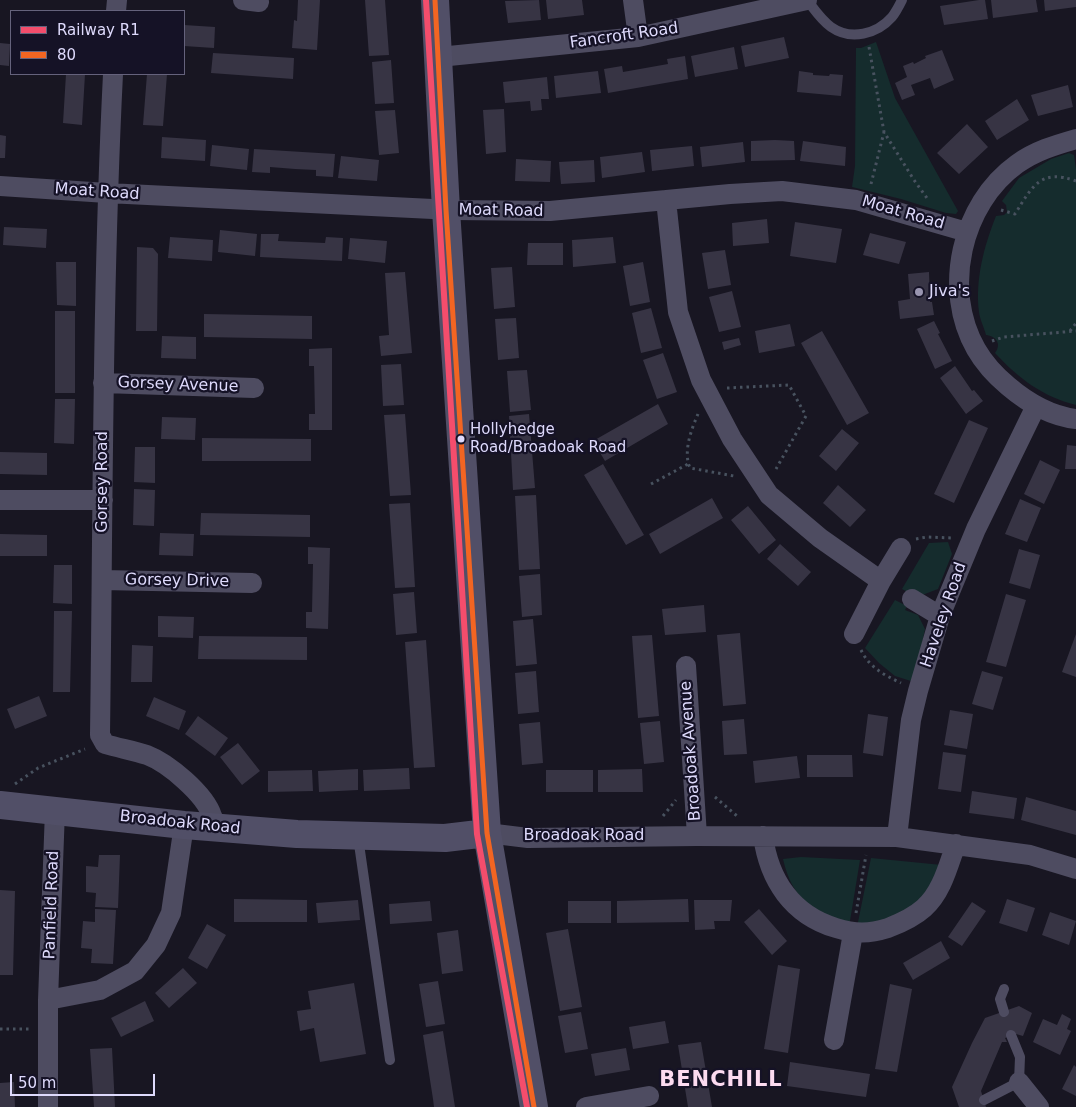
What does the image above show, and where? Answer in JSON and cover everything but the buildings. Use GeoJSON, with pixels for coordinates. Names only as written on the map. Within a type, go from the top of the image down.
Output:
{"type":"FeatureCollection","features":[{"type":"Feature","properties":{"kind":"street"},"geometry":{"type":"LineString","coordinates":[[435,0],[446,210],[487,833],[534,1107]]}},
{"type":"Feature","properties":{"kind":"street"},"geometry":{"type":"LineString","coordinates":[[633,0],[638,37]]}},
{"type":"Feature","properties":{"kind":"street","name":"Fancroft Road"},"geometry":{"type":"LineString","coordinates":[[439,57],[638,37],[807,0]]}},
{"type":"Feature","properties":{"kind":"street","name":"Gorsey Road"},"geometry":{"type":"LineString","coordinates":[[105,744],[100,735],[103,383],[107,194],[113,75]]}},
{"type":"Feature","properties":{"kind":"street"},"geometry":{"type":"LineString","coordinates":[[1076,139],[1052,145],[1033,153],[1016,164],[999,179],[981,203],[968,232],[961,256],[959,290],[963,317],[976,349],[996,376],[1036,406],[1058,415],[1076,419]]}},
{"type":"Feature","properties":{"kind":"street","name":"Moat Road"},"geometry":{"type":"LineString","coordinates":[[0,186],[107,194],[446,210],[550,211],[782,191],[867,202],[968,232]]}},
{"type":"Feature","properties":{"kind":"street"},"geometry":{"type":"LineString","coordinates":[[666,200],[678,312],[707,391],[732,439],[769,495],[820,538],[881,581]]}},
{"type":"Feature","properties":{"kind":"street","name":"Gorsey Avenue"},"geometry":{"type":"LineString","coordinates":[[103,383],[254,388]]}},
{"type":"Feature","properties":{"kind":"street","name":"Haveley Road"},"geometry":{"type":"LineString","coordinates":[[897,836],[911,720],[940,616],[969,544],[1036,406]]}},
{"type":"Feature","properties":{"kind":"street"},"geometry":{"type":"LineString","coordinates":[[0,500],[103,500]]}},
{"type":"Feature","properties":{"kind":"street"},"geometry":{"type":"LineString","coordinates":[[854,634],[881,581],[901,548]]}},
{"type":"Feature","properties":{"kind":"street","name":"Gorsey Drive"},"geometry":{"type":"LineString","coordinates":[[102,580],[252,583]]}},
{"type":"Feature","properties":{"kind":"street"},"geometry":{"type":"LineString","coordinates":[[912,599],[940,616]]}},
{"type":"Feature","properties":{"kind":"street","name":"Broadoak Avenue"},"geometry":{"type":"LineString","coordinates":[[686,666],[697,836]]}},
{"type":"Feature","properties":{"kind":"street"},"geometry":{"type":"LineString","coordinates":[[105,744],[149,756],[169,768],[192,787],[209,808],[213,817],[213,827]]}},
{"type":"Feature","properties":{"kind":"street","name":"Broadoak Road"},"geometry":{"type":"LineString","coordinates":[[4,796],[55,810],[184,825],[297,834],[445,838],[487,833],[528,838],[897,836],[1030,854],[1076,869]]}},
{"type":"Feature","properties":{"kind":"street","name":"Panfield Road"},"geometry":{"type":"LineString","coordinates":[[48,1107],[48,1000],[55,810]]}},
{"type":"Feature","properties":{"kind":"street"},"geometry":{"type":"LineString","coordinates":[[48,1000],[100,990],[135,971],[156,945],[171,913],[184,825]]}},
{"type":"Feature","properties":{"kind":"street"},"geometry":{"type":"LineString","coordinates":[[763,836],[765,851],[775,877],[787,897],[806,915],[825,925],[853,933],[871,933],[896,925],[912,917],[925,907],[937,893],[956,844]]}},
{"type":"Feature","properties":{"kind":"street"},"geometry":{"type":"LineString","coordinates":[[834,1040],[853,933]]}},
{"type":"Feature","properties":{"kind":"street"},"geometry":{"type":"LineString","coordinates":[[1019,1082],[1039,1107]]}},
{"type":"Feature","properties":{"kind":"street"},"geometry":{"type":"LineString","coordinates":[[586,1107],[649,1096]]}},
{"type":"Feature","properties":{"kind":"lane"},"geometry":{"type":"LineString","coordinates":[[807,0],[817,14],[832,28],[848,34],[866,34],[881,27],[893,16],[902,0]]}},
{"type":"Feature","properties":{"kind":"lane"},"geometry":{"type":"LineString","coordinates":[[358,836],[390,1060]]}},
{"type":"Feature","properties":{"kind":"lane"},"geometry":{"type":"LineString","coordinates":[[1004,989],[1000,999],[1004,1012]]}},
{"type":"Feature","properties":{"kind":"lane"},"geometry":{"type":"LineString","coordinates":[[984,1100],[1019,1082],[1020,1057],[1011,1035]]}},
{"type":"Feature","properties":{"kind":"path"},"geometry":{"type":"LineString","coordinates":[[866,34],[884,132],[914,180],[948,225]]}},
{"type":"Feature","properties":{"kind":"path"},"geometry":{"type":"LineString","coordinates":[[867,202],[884,132]]}},
{"type":"Feature","properties":{"kind":"path"},"geometry":{"type":"LineString","coordinates":[[981,203],[1015,214],[1030,191],[1043,178],[1058,176],[1076,181]]}},
{"type":"Feature","properties":{"kind":"path"},"geometry":{"type":"LineString","coordinates":[[1070,332],[1076,323]]}},
{"type":"Feature","properties":{"kind":"path"},"geometry":{"type":"LineString","coordinates":[[976,349],[1004,337],[1076,331]]}},
{"type":"Feature","properties":{"kind":"path"},"geometry":{"type":"LineString","coordinates":[[789,385],[806,416],[762,484],[690,468],[688,464],[686,460],[691,431],[707,391],[789,385]]}},
{"type":"Feature","properties":{"kind":"path"},"geometry":{"type":"LineString","coordinates":[[650,484],[688,464]]}},
{"type":"Feature","properties":{"kind":"path"},"geometry":{"type":"LineString","coordinates":[[901,548],[910,541],[927,537],[944,536],[969,544]]}},
{"type":"Feature","properties":{"kind":"path"},"geometry":{"type":"LineString","coordinates":[[854,634],[866,660],[883,675],[918,691]]}},
{"type":"Feature","properties":{"kind":"path"},"geometry":{"type":"LineString","coordinates":[[4,796],[38,768],[84,749],[105,744]]}},
{"type":"Feature","properties":{"kind":"path"},"geometry":{"type":"LineString","coordinates":[[853,933],[870,836]]}},
{"type":"Feature","properties":{"kind":"path"},"geometry":{"type":"LineString","coordinates":[[0,1029],[48,1029]]}},
{"type":"Feature","properties":{"kind":"green space"},"geometry":{"type":"Polygon","coordinates":[[[876,42],[895,98],[958,211],[956,214],[946,213],[852,187],[855,166],[856,48],[876,42]]]}},
{"type":"Feature","properties":{"kind":"green space"},"geometry":{"type":"Polygon","coordinates":[[[1069,153],[1074,155],[1076,169],[1076,405],[1042,392],[1013,371],[995,353],[998,344],[995,339],[986,335],[978,300],[979,275],[988,239],[996,216],[1004,215],[1007,212],[1006,205],[1002,201],[1019,178],[1051,159],[1069,153]]]}},
{"type":"Feature","properties":{"kind":"green space"},"geometry":{"type":"Polygon","coordinates":[[[948,542],[952,554],[938,589],[917,597],[902,589],[929,543],[948,542]]]}},
{"type":"Feature","properties":{"kind":"green space"},"geometry":{"type":"Polygon","coordinates":[[[895,600],[907,606],[905,610],[918,615],[925,629],[914,682],[895,676],[865,648],[895,600]]]}},
{"type":"Feature","properties":{"kind":"green space"},"geometry":{"type":"Polygon","coordinates":[[[801,857],[860,860],[849,927],[815,909],[799,895],[792,885],[783,859],[801,857]]]}},
{"type":"Feature","properties":{"kind":"green space"},"geometry":{"type":"Polygon","coordinates":[[[871,858],[942,865],[935,890],[911,914],[857,927],[871,858]]]}},
{"type":"Feature","properties":{"kind":"rail line","name":"R1"},"geometry":{"type":"LineString","coordinates":[[426,0],[477,834],[527,1107]]}},
{"type":"Feature","properties":{"kind":"transit line","name":"80"},"geometry":{"type":"LineString","coordinates":[[435,0],[446,210],[487,833],[534,1107]]}},
{"type":"Feature","properties":{"kind":"place","name":"Jiva's"},"geometry":{"type":"Point","coordinates":[919,292]}},
{"type":"Feature","properties":{"kind":"place","name":"Hollyhedge Road/Broadoak Road"},"geometry":{"type":"Point","coordinates":[461,439]}},
{"type":"Feature","properties":{"kind":"district","name":"BENCHILL"},"geometry":{"type":"Point","coordinates":[721,1081]}}]}
